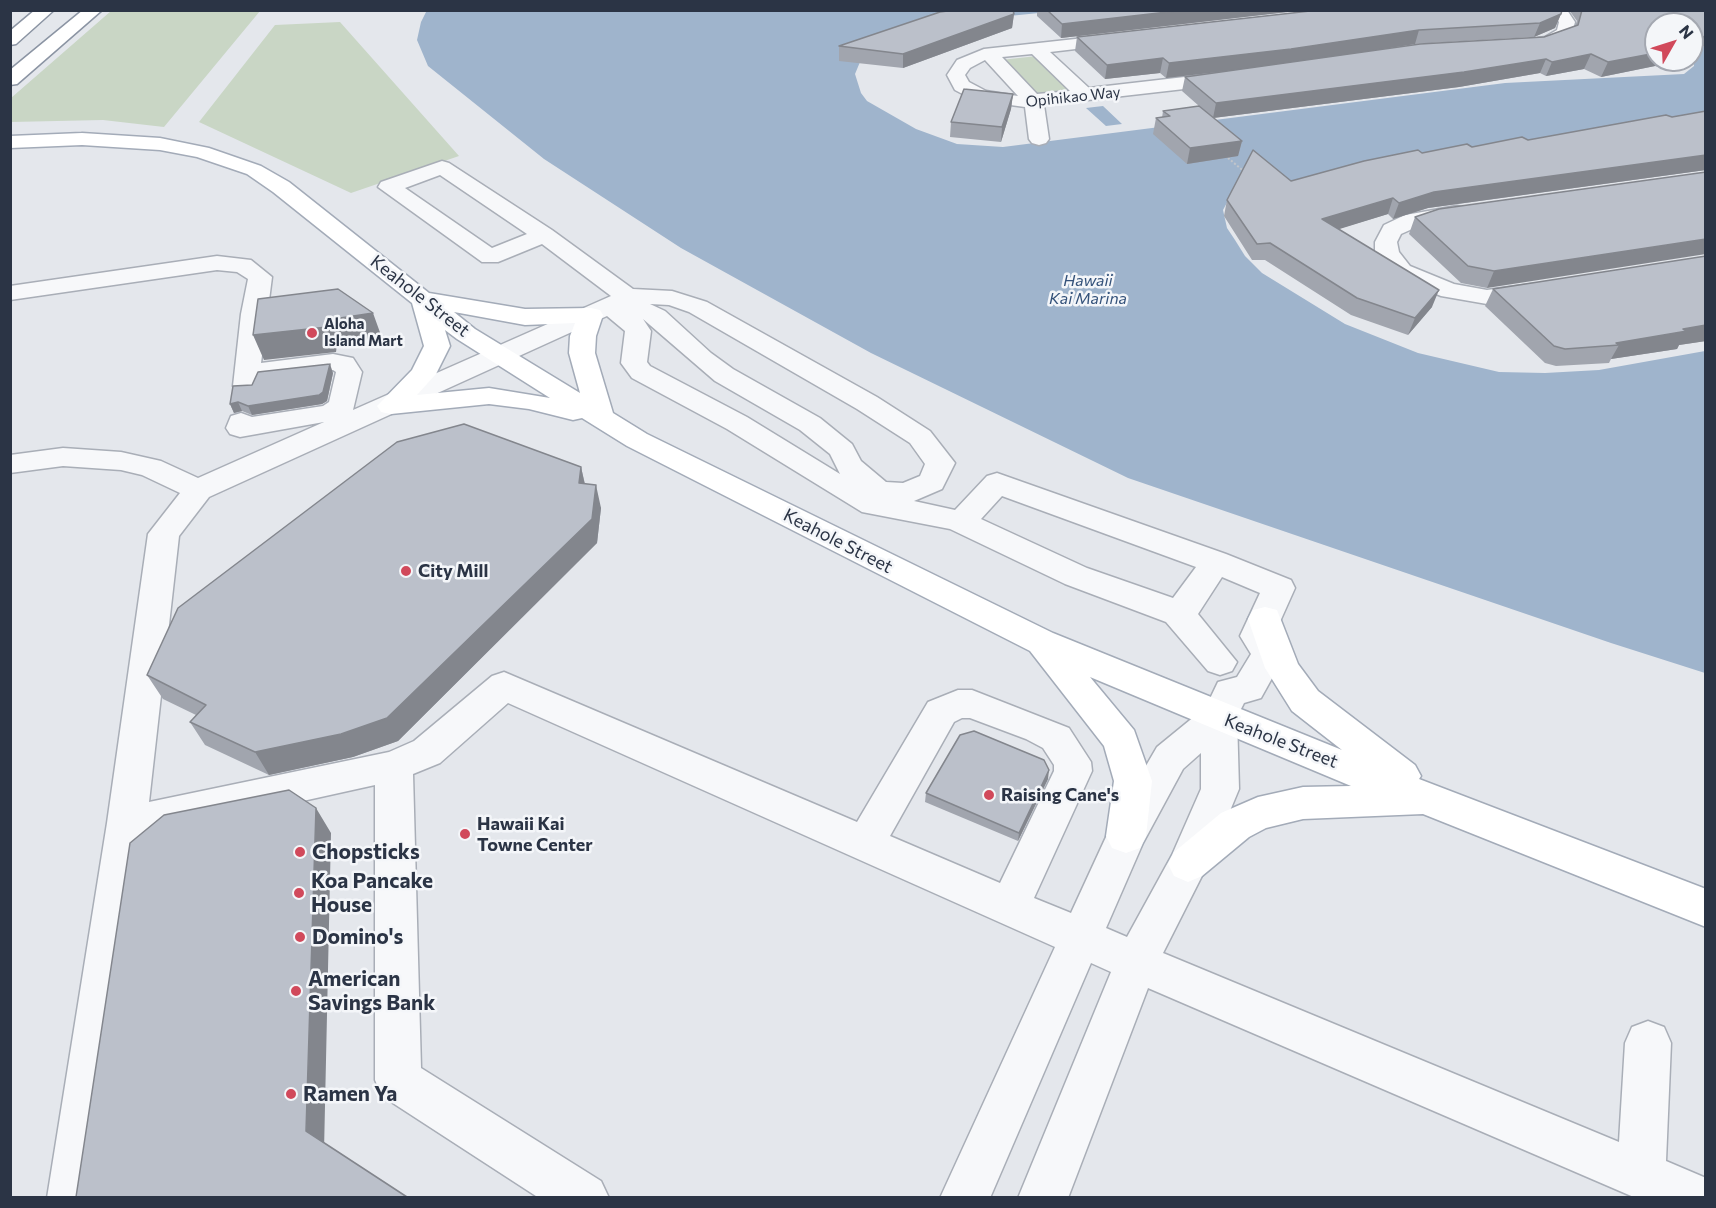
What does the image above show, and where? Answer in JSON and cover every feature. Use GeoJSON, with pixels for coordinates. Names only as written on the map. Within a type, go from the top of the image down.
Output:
{"type":"FeatureCollection","features":[{"type":"Feature","properties":{"kind":"main road"},"geometry":{"type":"LineString","coordinates":[[10,40],[46,10]]}},
{"type":"Feature","properties":{"kind":"main road"},"geometry":{"type":"LineString","coordinates":[[10,80],[94,10]]}},
{"type":"Feature","properties":{"kind":"main road","name":"Keahole Street"},"geometry":{"type":"LineString","coordinates":[[10,142],[82,139],[138,142],[202,152],[238,163],[281,188],[466,334],[637,440],[1041,642],[1223,690],[1435,800],[1706,908]]}},
{"type":"Feature","properties":{"kind":"main road"},"geometry":{"type":"LineString","coordinates":[[391,406],[423,374],[437,346],[423,299],[525,317],[609,306]]}},
{"type":"Feature","properties":{"kind":"main road"},"geometry":{"type":"LineString","coordinates":[[601,419],[582,353],[584,336],[609,306]]}},
{"type":"Feature","properties":{"kind":"main road"},"geometry":{"type":"LineString","coordinates":[[391,406],[489,396],[529,401],[601,419]]}},
{"type":"Feature","properties":{"kind":"main road"},"geometry":{"type":"LineString","coordinates":[[1261,627],[1282,668],[1305,700],[1323,717],[1435,800]]}},
{"type":"Feature","properties":{"kind":"main road"},"geometry":{"type":"LineString","coordinates":[[1041,642],[1120,740],[1133,781],[1126,836]]}},
{"type":"Feature","properties":{"kind":"main road"},"geometry":{"type":"LineString","coordinates":[[1188,864],[1235,825],[1258,813],[1304,803],[1435,800]]}},
{"type":"Feature","properties":{"kind":"street"},"geometry":{"type":"LineString","coordinates":[[1510,46],[1550,41],[1565,33],[1567,22],[1558,10]]}},
{"type":"Feature","properties":{"kind":"street","name":"Opihikao Way"},"geometry":{"type":"LineString","coordinates":[[1142,36],[989,54],[972,59],[958,69],[956,75],[962,86],[994,99],[1034,102],[1244,76]]}},
{"type":"Feature","properties":{"kind":"street"},"geometry":{"type":"LineString","coordinates":[[1036,48],[1086,96]]}},
{"type":"Feature","properties":{"kind":"street"},"geometry":{"type":"LineString","coordinates":[[989,54],[1034,102],[1039,139]]}},
{"type":"Feature","properties":{"kind":"street"},"geometry":{"type":"LineString","coordinates":[[544,235],[490,257],[389,187],[442,167],[544,235],[609,306],[632,322],[638,331],[634,363],[641,372],[737,423],[856,497],[873,505],[924,512],[961,522],[1076,576],[1178,614],[1223,690],[1220,789],[1188,864],[1136,963],[1043,1197]]}},
{"type":"Feature","properties":{"kind":"street"},"geometry":{"type":"LineString","coordinates":[[1480,209],[1428,217],[1401,225],[1388,234],[1386,242],[1388,253],[1402,271],[1415,278],[1468,295],[1500,297],[1557,287]]}},
{"type":"Feature","properties":{"kind":"street"},"geometry":{"type":"LineString","coordinates":[[10,293],[217,263],[243,265],[260,277],[253,314],[247,380],[333,362],[344,364],[349,372],[342,406],[331,413],[284,428],[198,490],[164,534],[127,823],[72,1197]]}},
{"type":"Feature","properties":{"kind":"street"},"geometry":{"type":"LineString","coordinates":[[240,422],[240,428],[284,428],[391,406],[609,306],[672,298],[698,307],[867,403],[920,437],[940,463],[932,482],[906,492],[878,491],[849,466],[842,450],[810,423],[724,375],[702,360],[656,316],[641,309],[609,306]]}},
{"type":"Feature","properties":{"kind":"street"},"geometry":{"type":"LineString","coordinates":[[10,464],[63,457],[121,461],[151,468],[198,490]]}},
{"type":"Feature","properties":{"kind":"street"},"geometry":{"type":"LineString","coordinates":[[961,522],[997,483],[1215,562],[1279,588],[1261,627],[1269,653],[1249,688],[1223,690],[1170,758],[1126,836],[965,1197]]}},
{"type":"Feature","properties":{"kind":"street"},"geometry":{"type":"LineString","coordinates":[[1178,614],[1190,602],[1215,562]]}},
{"type":"Feature","properties":{"kind":"street"},"geometry":{"type":"LineString","coordinates":[[127,823],[394,766],[427,752],[504,686],[1080,939],[1695,1197]]}},
{"type":"Feature","properties":{"kind":"street"},"geometry":{"type":"LineString","coordinates":[[864,844],[941,712],[958,704],[972,704],[1039,729],[1056,738],[1072,762],[1073,771],[1009,908]]}},
{"type":"Feature","properties":{"kind":"street"},"geometry":{"type":"LineString","coordinates":[[394,766],[398,1080],[584,1197]]}},
{"type":"Feature","properties":{"kind":"street"},"geometry":{"type":"LineString","coordinates":[[1641,1175],[1648,1043]]}},
{"type":"Feature","properties":{"kind":"path"},"geometry":{"type":"LineString","coordinates":[[1228,158],[1254,180]]}},
{"type":"Feature","properties":{"kind":"green space"},"geometry":{"type":"Polygon","coordinates":[[[111,11],[260,11],[164,127],[103,120],[11,122],[11,98],[111,11]]]}},
{"type":"Feature","properties":{"kind":"green space"},"geometry":{"type":"Polygon","coordinates":[[[340,22],[459,156],[351,193],[199,122],[275,25],[340,22]]]}},
{"type":"Feature","properties":{"kind":"green space"},"geometry":{"type":"Polygon","coordinates":[[[1037,56],[1073,90],[1035,94],[1001,60],[1037,56]]]}},
{"type":"Feature","properties":{"kind":"water","name":"Hawaii Kai Marina"},"geometry":{"type":"Polygon","coordinates":[[[427,10],[1059,11],[949,22],[860,62],[855,74],[861,93],[867,101],[916,129],[957,144],[1003,147],[1505,83],[1704,72],[1705,14],[1705,121],[1287,185],[1235,188],[1223,210],[1227,228],[1245,256],[1262,273],[1345,324],[1418,353],[1499,372],[1545,373],[1599,370],[1705,351],[1705,673],[1128,478],[871,353],[681,248],[544,159],[428,66],[417,40],[421,22],[427,10]]]}},
{"type":"Feature","properties":{"kind":"water"},"geometry":{"type":"Polygon","coordinates":[[[1103,106],[1122,124],[1106,126],[1086,108],[1103,106]]]}},
{"type":"Feature","properties":{"kind":"building"},"geometry":{"type":"Polygon","coordinates":[[[1013,10],[1014,14],[903,54],[839,46],[940,12],[1013,10]]]}},
{"type":"Feature","properties":{"kind":"building"},"geometry":{"type":"Polygon","coordinates":[[[1047,10],[1185,10],[1062,24],[1047,10]]]}},
{"type":"Feature","properties":{"kind":"building"},"geometry":{"type":"Polygon","coordinates":[[[1319,10],[1562,10],[1561,14],[1540,23],[1419,30],[1291,49],[1169,63],[1163,58],[1107,65],[1077,37],[1319,10]]]}},
{"type":"Feature","properties":{"kind":"building"},"geometry":{"type":"Polygon","coordinates":[[[1582,10],[1706,10],[1706,35],[1704,37],[1704,12],[1644,12],[1644,55],[1608,62],[1591,54],[1552,62],[1546,59],[1464,72],[1216,103],[1185,77],[1420,44],[1544,37],[1578,25],[1582,10]]]}},
{"type":"Feature","properties":{"kind":"building"},"geometry":{"type":"Polygon","coordinates":[[[964,89],[1013,94],[1002,127],[951,122],[964,89]]]}},
{"type":"Feature","properties":{"kind":"building"},"geometry":{"type":"Polygon","coordinates":[[[1199,106],[1242,141],[1190,148],[1156,118],[1170,116],[1163,111],[1199,106]]]}},
{"type":"Feature","properties":{"kind":"building"},"geometry":{"type":"Polygon","coordinates":[[[1706,111],[1706,155],[1434,192],[1399,203],[1393,198],[1322,219],[1439,290],[1415,318],[1357,298],[1270,243],[1257,244],[1227,200],[1253,150],[1291,181],[1364,161],[1418,150],[1422,153],[1467,144],[1472,147],[1522,137],[1528,140],[1666,115],[1672,117],[1706,111]]]}},
{"type":"Feature","properties":{"kind":"building"},"geometry":{"type":"Polygon","coordinates":[[[1706,172],[1706,239],[1494,271],[1468,266],[1415,217],[1439,209],[1706,172]]]}},
{"type":"Feature","properties":{"kind":"building"},"geometry":{"type":"Polygon","coordinates":[[[1706,256],[1706,325],[1683,329],[1687,331],[1616,343],[1619,345],[1565,349],[1554,346],[1493,289],[1706,256]]]}},
{"type":"Feature","properties":{"kind":"building"},"geometry":{"type":"Polygon","coordinates":[[[338,289],[373,313],[327,320],[327,327],[253,335],[258,299],[338,289]]]}},
{"type":"Feature","properties":{"kind":"building"},"geometry":{"type":"Polygon","coordinates":[[[330,364],[323,392],[319,395],[248,406],[238,402],[230,404],[233,386],[252,385],[258,372],[330,364]]]}},
{"type":"Feature","properties":{"kind":"building","name":"City Mill"},"geometry":{"type":"Polygon","coordinates":[[[464,424],[581,467],[579,483],[596,485],[592,519],[387,718],[341,734],[255,752],[190,722],[206,705],[147,675],[178,608],[397,442],[464,424]]]}},
{"type":"Feature","properties":{"kind":"building","name":"Raising Cane's"},"geometry":{"type":"Polygon","coordinates":[[[974,731],[1044,760],[1049,770],[1019,833],[926,793],[960,735],[974,731]]]}},
{"type":"Feature","properties":{"kind":"building"},"geometry":{"type":"Polygon","coordinates":[[[289,790],[316,808],[306,1131],[407,1197],[76,1197],[130,843],[164,815],[289,790]]]}},
{"type":"Feature","properties":{"kind":"place","name":"Aloha Island Mart"},"geometry":{"type":"Point","coordinates":[312,333]}},
{"type":"Feature","properties":{"kind":"place","name":"City Mill"},"geometry":{"type":"Point","coordinates":[406,571]}},
{"type":"Feature","properties":{"kind":"place","name":"Raising Cane's"},"geometry":{"type":"Point","coordinates":[989,795]}},
{"type":"Feature","properties":{"kind":"place","name":"Hawaii Kai Towne Center"},"geometry":{"type":"Point","coordinates":[465,834]}},
{"type":"Feature","properties":{"kind":"place","name":"Chopsticks"},"geometry":{"type":"Point","coordinates":[300,852]}},
{"type":"Feature","properties":{"kind":"place","name":"Koa Pancake House"},"geometry":{"type":"Point","coordinates":[299,893]}},
{"type":"Feature","properties":{"kind":"place","name":"Domino's"},"geometry":{"type":"Point","coordinates":[300,937]}},
{"type":"Feature","properties":{"kind":"place","name":"American Savings Bank"},"geometry":{"type":"Point","coordinates":[296,991]}},
{"type":"Feature","properties":{"kind":"place","name":"Ramen Ya"},"geometry":{"type":"Point","coordinates":[291,1094]}}]}
